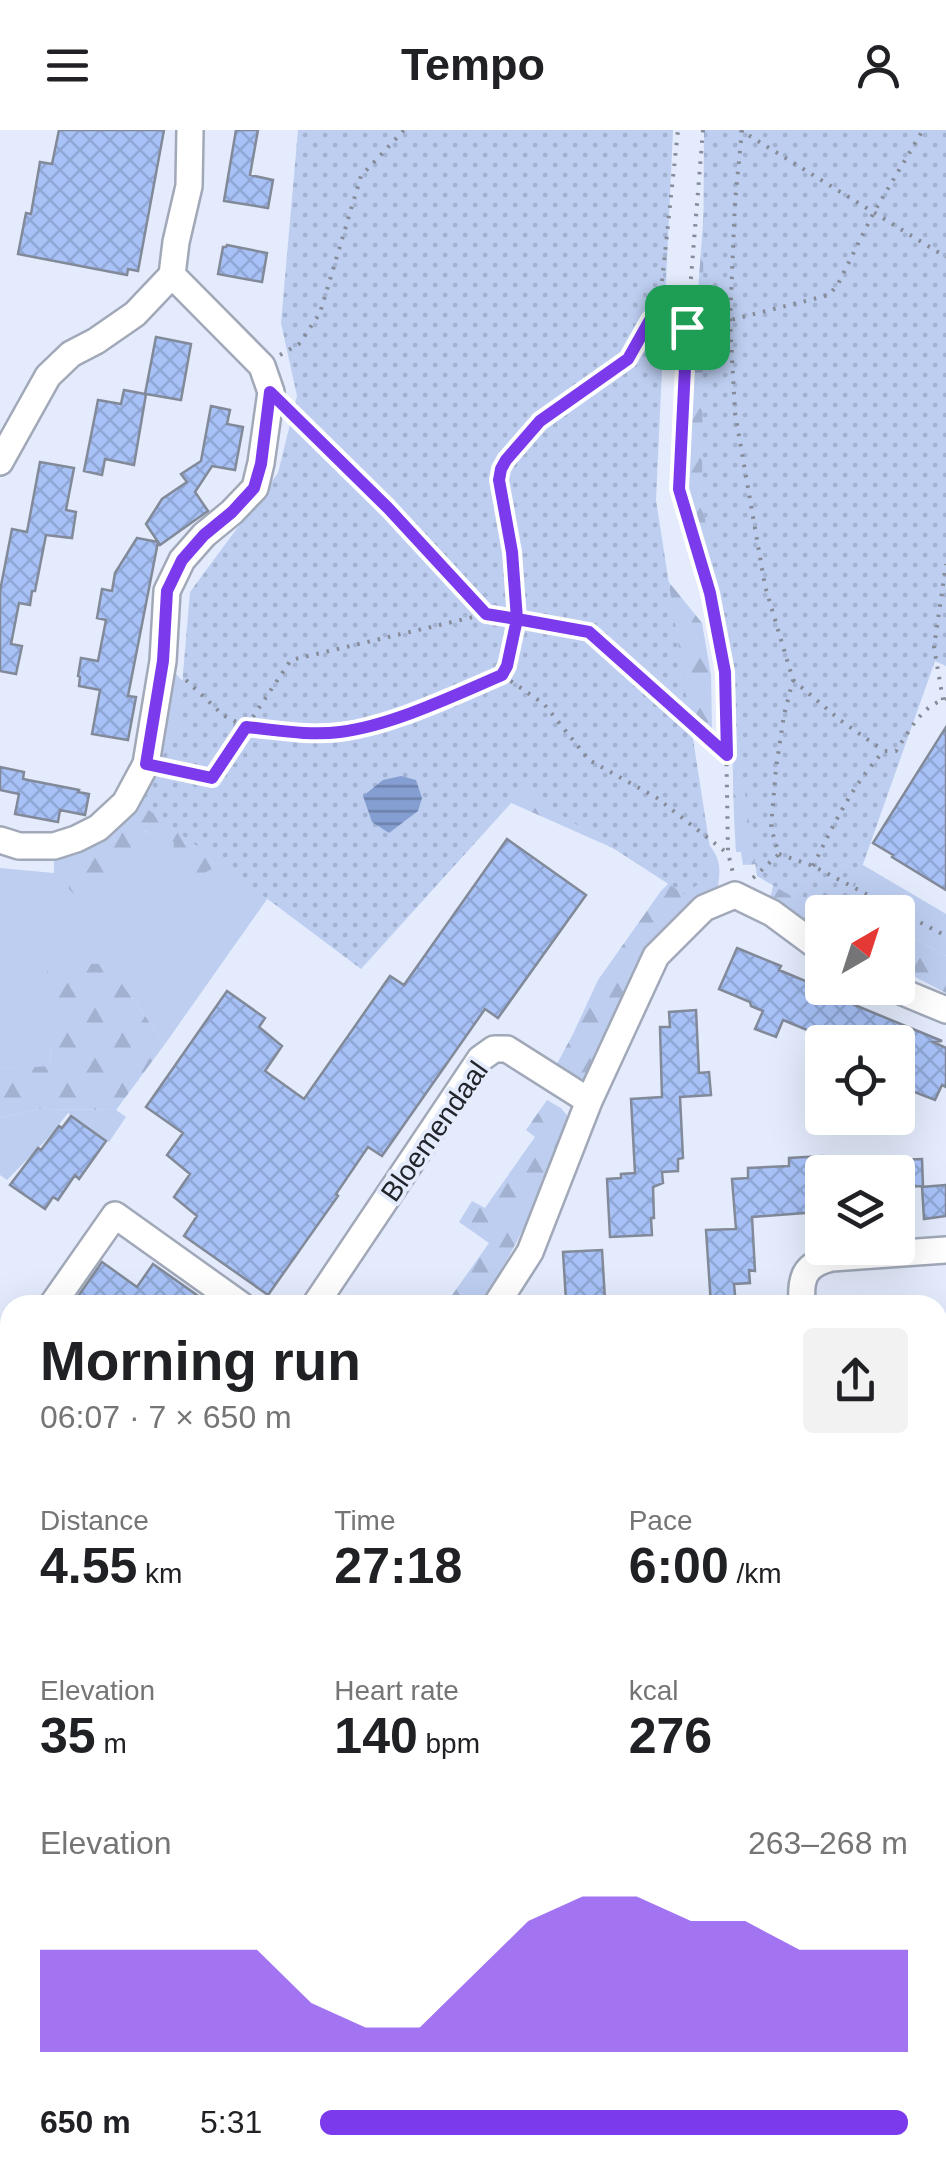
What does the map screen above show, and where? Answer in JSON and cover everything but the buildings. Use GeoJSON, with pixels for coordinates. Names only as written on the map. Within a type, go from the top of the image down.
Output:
{"type":"FeatureCollection","features":[{"type":"Feature","properties":{"kind":"street"},"geometry":{"type":"LineString","coordinates":[[0,462],[48,376],[71,354],[134,314],[172,274],[189,186],[190,130]]}},
{"type":"Feature","properties":{"kind":"street"},"geometry":{"type":"LineString","coordinates":[[0,840],[19,846],[54,846],[98,828],[125,803],[146,764],[163,661],[167,591],[182,560],[254,488],[270,392],[262,366],[172,274]]}},
{"type":"Feature","properties":{"kind":"street"},"geometry":{"type":"LineString","coordinates":[[502,1295],[530,1252],[589,1101],[656,956],[704,908],[736,894],[772,913],[805,937]]}},
{"type":"Feature","properties":{"kind":"street"},"geometry":{"type":"LineString","coordinates":[[915,997],[946,1010]]}},
{"type":"Feature","properties":{"kind":"street","name":"Bloemendaal"},"geometry":{"type":"LineString","coordinates":[[322,1295],[480,1058],[494,1050],[507,1050],[589,1101]]}},
{"type":"Feature","properties":{"kind":"street"},"geometry":{"type":"LineString","coordinates":[[59,1295],[114,1215],[227,1295]]}},
{"type":"Feature","properties":{"kind":"street"},"geometry":{"type":"LineString","coordinates":[[802,1295],[802,1278],[818,1261],[946,1250]]}},
{"type":"Feature","properties":{"kind":"path"},"geometry":{"type":"LineString","coordinates":[[262,366],[300,344],[320,313],[361,176],[404,130]]}},
{"type":"Feature","properties":{"kind":"path"},"geometry":{"type":"LineString","coordinates":[[163,661],[223,715],[246,727],[302,733],[339,732],[433,705],[502,675],[517,619],[512,552],[499,480],[501,469],[540,421],[628,359],[650,320],[661,291],[678,130]]}},
{"type":"Feature","properties":{"kind":"path"},"geometry":{"type":"LineString","coordinates":[[703,130],[679,489],[710,593],[725,672],[728,853],[736,894]]}},
{"type":"Feature","properties":{"kind":"path"},"geometry":{"type":"LineString","coordinates":[[779,854],[771,828],[776,768],[793,680],[764,586],[736,412],[730,321],[741,130],[946,257]]}},
{"type":"Feature","properties":{"kind":"path"},"geometry":{"type":"LineString","coordinates":[[650,320],[687,327],[730,321],[829,295],[922,130]]}},
{"type":"Feature","properties":{"kind":"path"},"geometry":{"type":"LineString","coordinates":[[270,392],[388,508],[486,614]]}},
{"type":"Feature","properties":{"kind":"path"},"geometry":{"type":"LineString","coordinates":[[793,680],[884,751],[896,751],[920,714],[944,700],[934,648],[946,564]]}},
{"type":"Feature","properties":{"kind":"path"},"geometry":{"type":"LineString","coordinates":[[146,764],[212,778],[291,660],[486,614],[589,632],[727,755]]}},
{"type":"Feature","properties":{"kind":"path"},"geometry":{"type":"LineString","coordinates":[[502,675],[544,704],[589,760],[657,798],[728,853]]}},
{"type":"Feature","properties":{"kind":"path"},"geometry":{"type":"LineString","coordinates":[[813,866],[843,806],[884,751]]}},
{"type":"Feature","properties":{"kind":"path"},"geometry":{"type":"LineString","coordinates":[[779,854],[813,866],[946,936]]}},
{"type":"Feature","properties":{"kind":"path"},"geometry":{"type":"LineString","coordinates":[[736,894],[779,854]]}},
{"type":"Feature","properties":{"kind":"green space"},"geometry":{"type":"Polygon","coordinates":[[[298,130],[673,130],[656,500],[714,874],[684,894],[523,790],[361,969],[134,799],[178,732],[190,592],[278,473],[297,396],[281,323],[298,130]]]}},
{"type":"Feature","properties":{"kind":"green space"},"geometry":{"type":"Polygon","coordinates":[[[704,130],[946,130],[946,666],[935,661],[852,895],[805,895],[805,904],[757,876],[702,498],[704,130]]]}},
{"type":"Feature","properties":{"kind":"green space"},"geometry":{"type":"Polygon","coordinates":[[[710,130],[760,864],[743,865],[741,852],[736,852],[735,836],[731,667],[693,515],[685,464],[710,130]]]}},
{"type":"Feature","properties":{"kind":"green space"},"geometry":{"type":"Polygon","coordinates":[[[638,544],[702,623],[711,675],[712,732],[632,655],[638,544]]]}},
{"type":"Feature","properties":{"kind":"green space"},"geometry":{"type":"Polygon","coordinates":[[[169,672],[176,674],[200,700],[208,771],[154,758],[169,672]]]}},
{"type":"Feature","properties":{"kind":"green space"},"geometry":{"type":"Polygon","coordinates":[[[372,735],[706,841],[717,857],[718,886],[630,985],[579,1094],[551,1075],[598,980],[676,876],[509,802],[233,857],[201,875],[185,875],[172,862],[174,842],[144,831],[119,885],[94,906],[69,889],[70,850],[138,791],[372,735]]]}},
{"type":"Feature","properties":{"kind":"green space"},"geometry":{"type":"Polygon","coordinates":[[[143,831],[233,857],[277,885],[165,1044],[122,984],[48,962],[51,1067],[0,1069],[0,868],[54,873],[54,852],[70,850],[119,885],[143,831]]]}},
{"type":"Feature","properties":{"kind":"green space"},"geometry":{"type":"Polygon","coordinates":[[[781,853],[811,882],[835,895],[805,895],[805,921],[769,903],[781,853]]]}},
{"type":"Feature","properties":{"kind":"green space"},"geometry":{"type":"Polygon","coordinates":[[[846,855],[914,895],[835,895],[810,882],[846,855]]]}},
{"type":"Feature","properties":{"kind":"green space"},"geometry":{"type":"Polygon","coordinates":[[[915,896],[946,914],[946,956],[915,939],[915,896]]]}},
{"type":"Feature","properties":{"kind":"green space"},"geometry":{"type":"Polygon","coordinates":[[[915,939],[946,956],[946,993],[915,977],[915,939]]]}},
{"type":"Feature","properties":{"kind":"green space"},"geometry":{"type":"Polygon","coordinates":[[[47,962],[100,964],[122,984],[165,1044],[116,1110],[39,1109],[0,1118],[0,1069],[51,1066],[47,962]]]}},
{"type":"Feature","properties":{"kind":"green space"},"geometry":{"type":"Polygon","coordinates":[[[547,1100],[570,1119],[519,1238],[493,1283],[485,1295],[452,1295],[489,1243],[459,1222],[472,1201],[485,1208],[535,1137],[526,1130],[547,1100]]]}},
{"type":"Feature","properties":{"kind":"green space"},"geometry":{"type":"Polygon","coordinates":[[[39,1109],[116,1110],[126,1117],[109,1142],[68,1113],[7,1180],[0,1175],[0,1118],[39,1109]]]}},
{"type":"Feature","properties":{"kind":"shaded area"},"geometry":{"type":"Polygon","coordinates":[[[401,776],[416,780],[422,798],[418,811],[389,833],[372,822],[363,796],[383,780],[401,776]]]}},
{"type":"Feature","properties":{"kind":"route"},"geometry":{"type":"LineString","coordinates":[[687,327],[650,320],[628,359],[540,421],[506,460],[499,480],[512,552],[517,619],[486,614],[388,508],[270,392],[254,488],[182,560],[167,591],[163,661],[146,764],[212,778],[246,727],[339,732],[433,705],[502,675],[517,619],[589,632],[727,755],[725,672],[710,593],[679,489],[687,327]]}}]}
